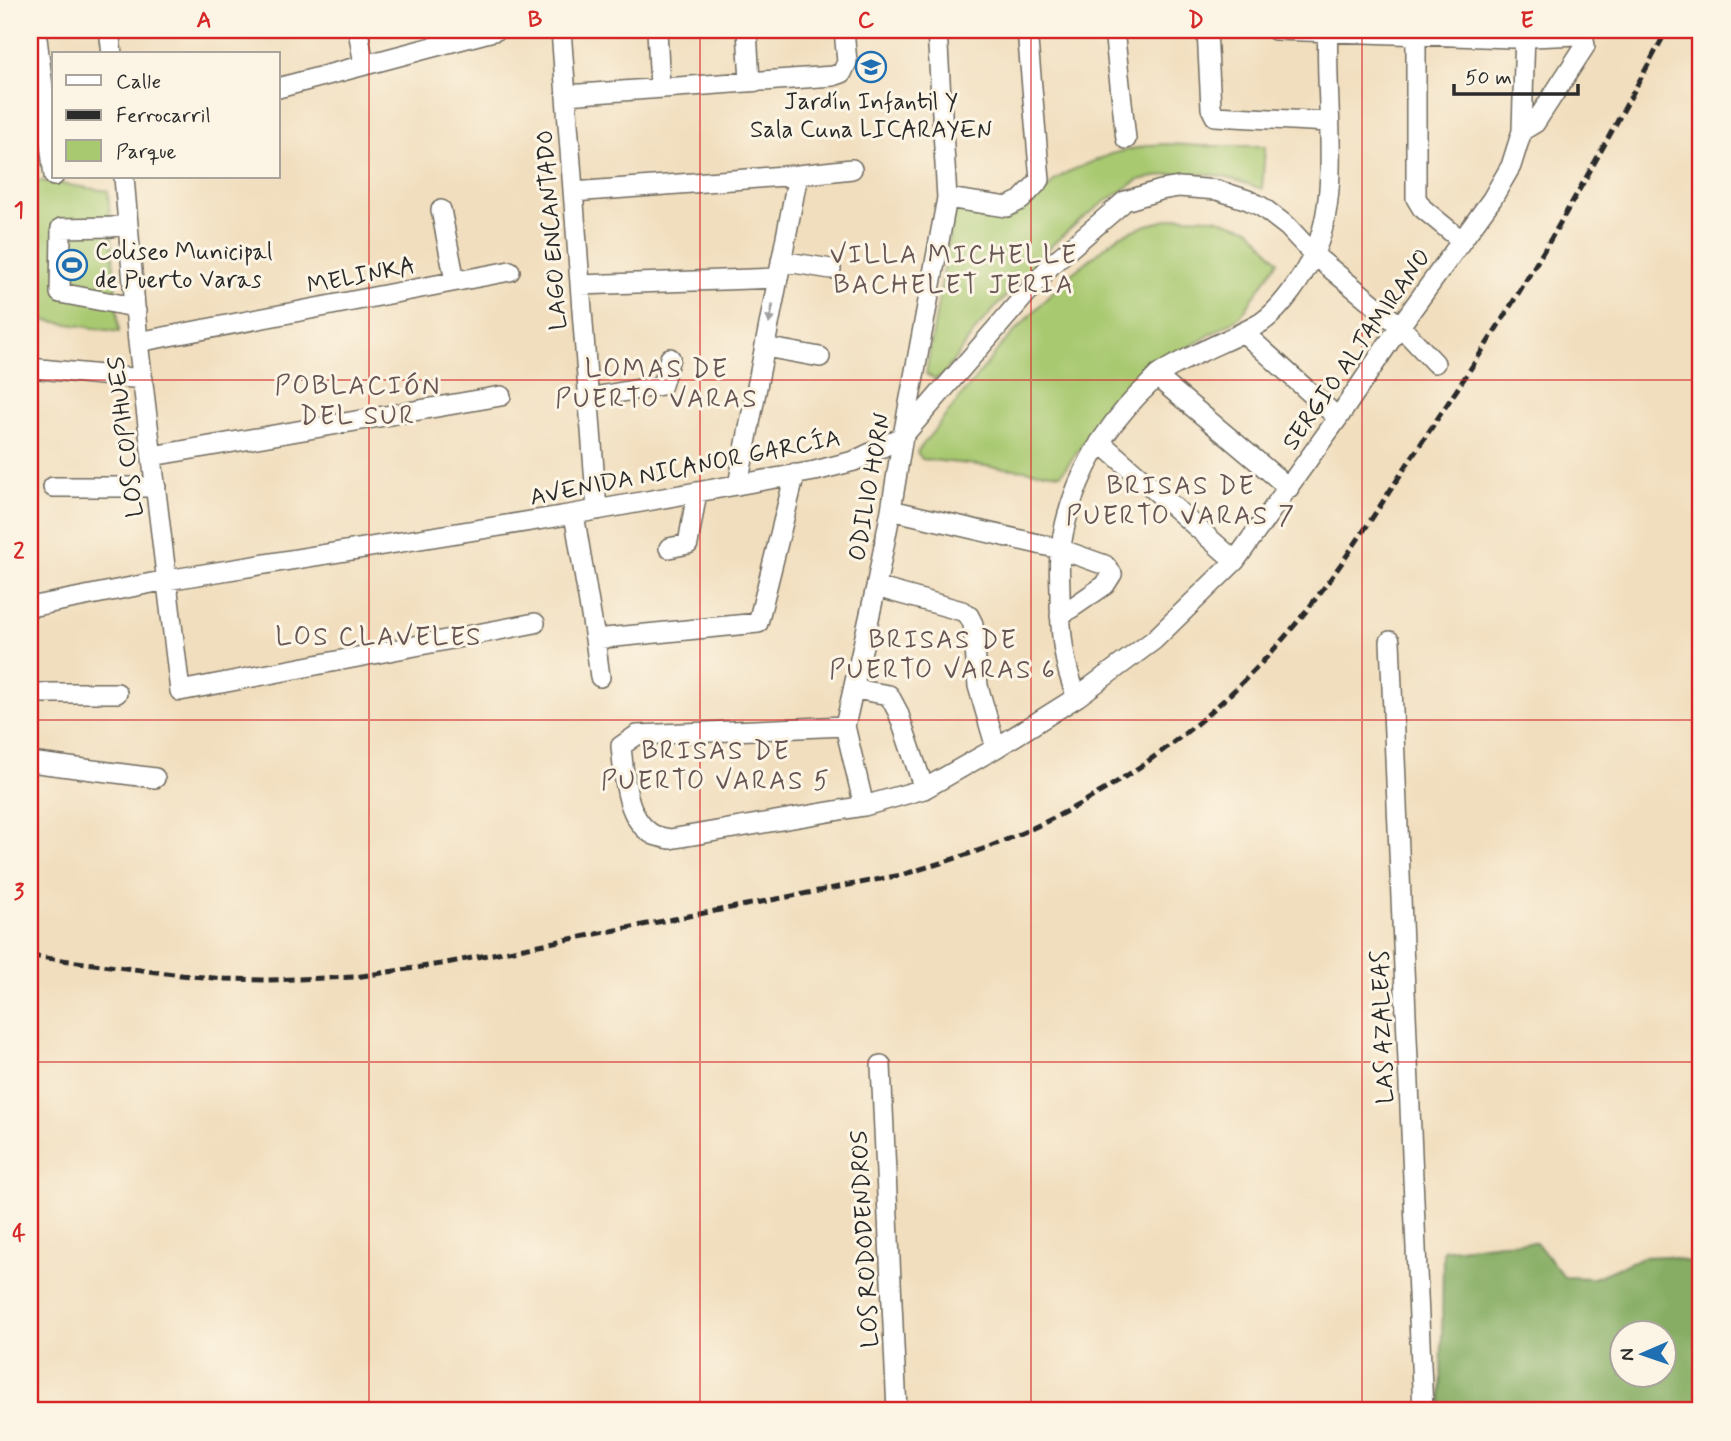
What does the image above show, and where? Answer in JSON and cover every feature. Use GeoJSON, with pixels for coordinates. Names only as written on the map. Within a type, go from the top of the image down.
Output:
{"type":"FeatureCollection","features":[{"type":"Feature","properties":{"kind":"street"},"geometry":{"type":"LineString","coordinates":[[36,30],[37,88],[52,166]]}},
{"type":"Feature","properties":{"kind":"street"},"geometry":{"type":"LineString","coordinates":[[109,30],[112,52]]}},
{"type":"Feature","properties":{"kind":"street"},"geometry":{"type":"LineString","coordinates":[[358,30],[364,65]]}},
{"type":"Feature","properties":{"kind":"street"},"geometry":{"type":"LineString","coordinates":[[280,87],[497,30]]}},
{"type":"Feature","properties":{"kind":"street","name":"LAGO ENCANTADO"},"geometry":{"type":"LineString","coordinates":[[561,30],[597,510]]}},
{"type":"Feature","properties":{"kind":"street"},"geometry":{"type":"LineString","coordinates":[[657,30],[660,88]]}},
{"type":"Feature","properties":{"kind":"street"},"geometry":{"type":"LineString","coordinates":[[747,30],[751,82]]}},
{"type":"Feature","properties":{"kind":"street"},"geometry":{"type":"LineString","coordinates":[[566,95],[832,76],[842,73],[847,62],[844,30]]}},
{"type":"Feature","properties":{"kind":"street","name":"ODILIO HORN"},"geometry":{"type":"LineString","coordinates":[[845,726],[891,510],[947,198],[937,30]]}},
{"type":"Feature","properties":{"kind":"street"},"geometry":{"type":"LineString","coordinates":[[947,198],[1007,207],[1021,200],[1040,180],[1027,30]]}},
{"type":"Feature","properties":{"kind":"street"},"geometry":{"type":"LineString","coordinates":[[1114,30],[1126,139]]}},
{"type":"Feature","properties":{"kind":"street"},"geometry":{"type":"LineString","coordinates":[[1207,30],[1210,108],[1215,116],[1329,122]]}},
{"type":"Feature","properties":{"kind":"street"},"geometry":{"type":"LineString","coordinates":[[1275,30],[1525,34],[1578,36],[1584,39],[1585,46],[1535,123],[1522,131]]}},
{"type":"Feature","properties":{"kind":"street"},"geometry":{"type":"LineString","coordinates":[[1077,697],[1063,653],[1060,616],[1060,549],[1074,494],[1100,442],[1124,410],[1157,377],[1172,366],[1264,320],[1282,303],[1314,255],[1320,238],[1328,190],[1328,31]]}},
{"type":"Feature","properties":{"kind":"street"},"geometry":{"type":"LineString","coordinates":[[1428,33],[1416,198],[1422,208],[1461,240]]}},
{"type":"Feature","properties":{"kind":"street","name":"SERGIO ALTAMIRANO"},"geometry":{"type":"LineString","coordinates":[[845,726],[637,735],[621,746],[627,796],[641,825],[654,835],[670,839],[864,806],[924,789],[1077,697],[1154,640],[1235,561],[1492,200],[1511,166],[1522,131],[1525,34]]}},
{"type":"Feature","properties":{"kind":"street"},"geometry":{"type":"LineString","coordinates":[[573,192],[852,169]]}},
{"type":"Feature","properties":{"kind":"street"},"geometry":{"type":"LineString","coordinates":[[738,485],[798,175]]}},
{"type":"Feature","properties":{"kind":"street","name":"LOS COPIHUES"},"geometry":{"type":"LineString","coordinates":[[124,178],[138,342],[180,691],[536,622]]}},
{"type":"Feature","properties":{"kind":"street","name":"AVENIDA NICANOR GARCÍA"},"geometry":{"type":"LineString","coordinates":[[30,607],[167,580],[597,510],[815,471],[854,461],[903,436],[1052,264],[1125,201],[1142,194],[1179,187],[1198,187],[1232,194],[1275,216],[1314,255],[1400,326],[1435,363]]}},
{"type":"Feature","properties":{"kind":"street"},"geometry":{"type":"LineString","coordinates":[[441,209],[455,281]]}},
{"type":"Feature","properties":{"kind":"street"},"geometry":{"type":"LineString","coordinates":[[128,224],[112,228],[61,228],[60,293],[117,303],[136,311]]}},
{"type":"Feature","properties":{"kind":"street"},"geometry":{"type":"LineString","coordinates":[[580,285],[780,269],[831,269]]}},
{"type":"Feature","properties":{"kind":"street","name":"MELINKA"},"geometry":{"type":"LineString","coordinates":[[138,342],[510,271]]}},
{"type":"Feature","properties":{"kind":"street"},"geometry":{"type":"LineString","coordinates":[[1243,332],[1338,418]]}},
{"type":"Feature","properties":{"kind":"street"},"geometry":{"type":"LineString","coordinates":[[765,347],[820,357]]}},
{"type":"Feature","properties":{"kind":"street"},"geometry":{"type":"LineString","coordinates":[[589,398],[662,385],[670,358]]}},
{"type":"Feature","properties":{"kind":"street"},"geometry":{"type":"LineString","coordinates":[[30,368],[143,379]]}},
{"type":"Feature","properties":{"kind":"street"},"geometry":{"type":"LineString","coordinates":[[1157,377],[1289,488]]}},
{"type":"Feature","properties":{"kind":"street"},"geometry":{"type":"LineString","coordinates":[[913,380],[916,386],[926,392],[942,389]]}},
{"type":"Feature","properties":{"kind":"street"},"geometry":{"type":"LineString","coordinates":[[152,456],[501,396]]}},
{"type":"Feature","properties":{"kind":"street"},"geometry":{"type":"LineString","coordinates":[[1100,442],[1235,561]]}},
{"type":"Feature","properties":{"kind":"street"},"geometry":{"type":"LineString","coordinates":[[595,639],[758,623],[795,474]]}},
{"type":"Feature","properties":{"kind":"street"},"geometry":{"type":"LineString","coordinates":[[53,487],[156,487]]}},
{"type":"Feature","properties":{"kind":"street"},"geometry":{"type":"LineString","coordinates":[[669,548],[688,544],[697,492]]}},
{"type":"Feature","properties":{"kind":"street"},"geometry":{"type":"LineString","coordinates":[[891,510],[1060,549],[1105,565],[1112,574],[1105,585],[1060,616]]}},
{"type":"Feature","properties":{"kind":"street"},"geometry":{"type":"LineString","coordinates":[[574,514],[600,677]]}},
{"type":"Feature","properties":{"kind":"street"},"geometry":{"type":"LineString","coordinates":[[876,587],[961,611],[968,616],[973,624],[978,686],[996,748]]}},
{"type":"Feature","properties":{"kind":"street","name":"LAS AZALEAS"},"geometry":{"type":"LineString","coordinates":[[1390,641],[1423,1411]]}},
{"type":"Feature","properties":{"kind":"street"},"geometry":{"type":"LineString","coordinates":[[854,689],[889,695],[898,712],[924,789]]}},
{"type":"Feature","properties":{"kind":"street"},"geometry":{"type":"LineString","coordinates":[[30,693],[117,693]]}},
{"type":"Feature","properties":{"kind":"street"},"geometry":{"type":"LineString","coordinates":[[845,726],[864,806]]}},
{"type":"Feature","properties":{"kind":"street"},"geometry":{"type":"LineString","coordinates":[[30,762],[155,778]]}},
{"type":"Feature","properties":{"kind":"street","name":"LOS RODODENDROS"},"geometry":{"type":"LineString","coordinates":[[881,1065],[897,1411]]}},
{"type":"Feature","properties":{"kind":"green space"},"geometry":{"type":"Polygon","coordinates":[[[1150,145],[1265,146],[1262,189],[1206,174],[1172,174],[1139,180],[1103,203],[1054,243],[978,327],[943,375],[935,379],[926,374],[954,208],[1024,209],[1038,199],[1055,180],[1068,172],[1111,154],[1150,145]]]}},
{"type":"Feature","properties":{"kind":"green space","name":"Coliseo Municipal de Puerto Varas"},"geometry":{"type":"Polygon","coordinates":[[[30,179],[108,191],[119,332],[30,318],[30,179]]]}},
{"type":"Feature","properties":{"kind":"green space"},"geometry":{"type":"Polygon","coordinates":[[[1179,217],[1215,218],[1251,229],[1278,261],[1240,317],[1152,369],[1094,429],[1061,474],[922,459],[917,452],[1001,346],[1066,278],[1119,236],[1179,217]]]}},
{"type":"Feature","properties":{"kind":"green space"},"geometry":{"type":"Polygon","coordinates":[[[1536,1242],[1564,1277],[1594,1278],[1643,1257],[1667,1256],[1695,1264],[1701,1281],[1701,1411],[1441,1411],[1443,1250],[1536,1242]]]}},
{"type":"Feature","properties":{"kind":"railway"},"geometry":{"type":"LineString","coordinates":[[30,956],[225,979],[355,977],[441,964],[901,875],[991,846],[1076,806],[1117,782],[1194,726],[1263,661],[1312,604],[1506,314],[1584,182],[1667,30]]}},
{"type":"Feature","properties":{"kind":"place","name":"Jardín Infantil Y Sala Cuna LICARAYEN"},"geometry":{"type":"Point","coordinates":[871,67]}},
{"type":"Feature","properties":{"kind":"place","name":"Coliseo Municipal de Puerto Varas"},"geometry":{"type":"Point","coordinates":[72,265]}},
{"type":"Feature","properties":{"kind":"district","name":"VILLA MICHELLE BACHELET JERIA"},"geometry":{"type":"Point","coordinates":[954,269]}},
{"type":"Feature","properties":{"kind":"district","name":"LOMAS DE PUERTO VARAS"},"geometry":{"type":"Point","coordinates":[657,383]}},
{"type":"Feature","properties":{"kind":"district","name":"POBLACIÓN DEL SUR"},"geometry":{"type":"Point","coordinates":[358,400]}},
{"type":"Feature","properties":{"kind":"district","name":"BRISAS DE PUERTO VARAS 7"},"geometry":{"type":"Point","coordinates":[1181,500]}},
{"type":"Feature","properties":{"kind":"district","name":"LOS CLAVELES"},"geometry":{"type":"Point","coordinates":[379,636]}},
{"type":"Feature","properties":{"kind":"district","name":"BRISAS DE PUERTO VARAS 6"},"geometry":{"type":"Point","coordinates":[943,654]}},
{"type":"Feature","properties":{"kind":"district","name":"BRISAS DE PUERTO VARAS 5"},"geometry":{"type":"Point","coordinates":[716,765]}}]}
